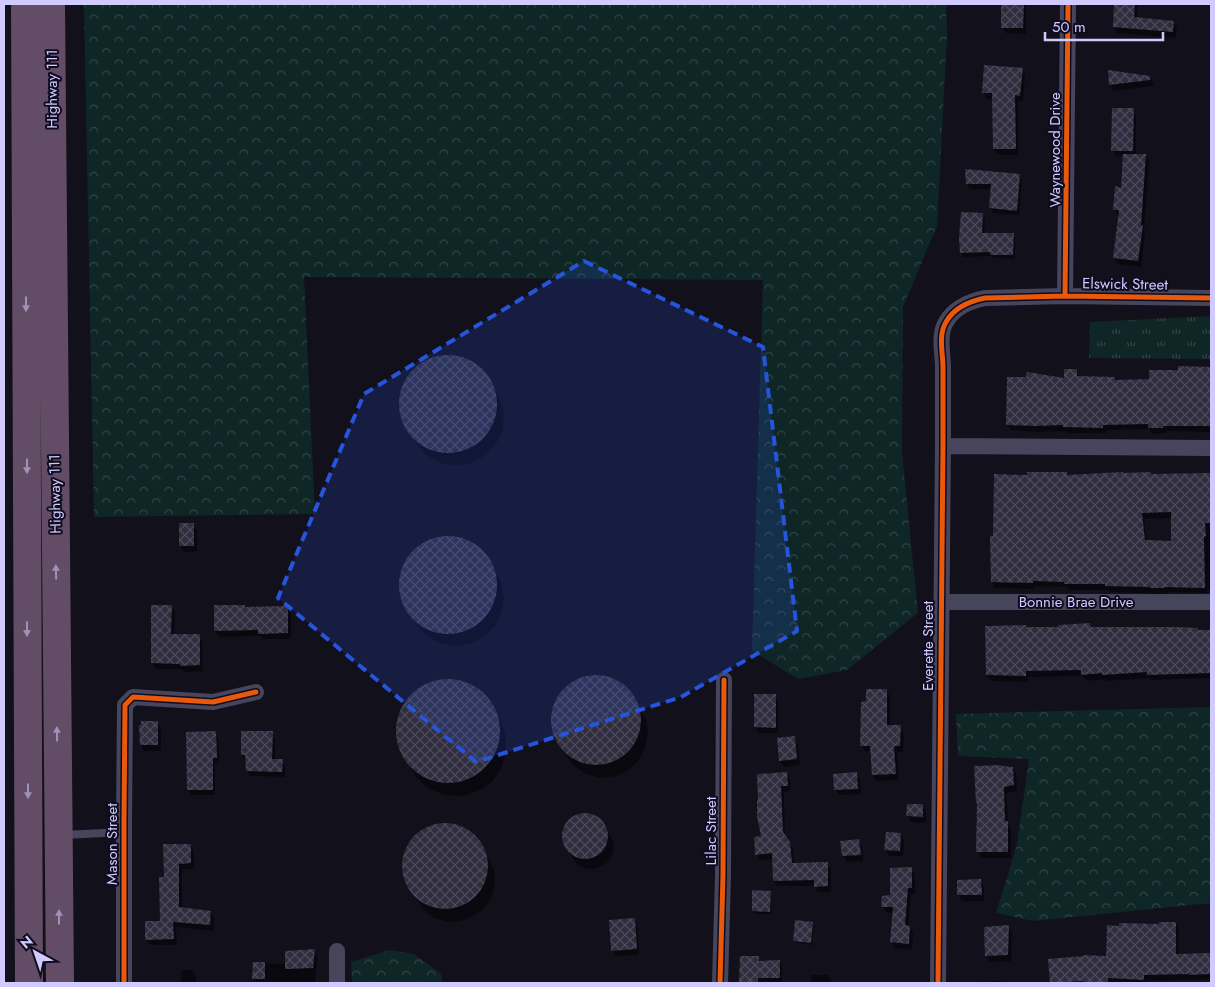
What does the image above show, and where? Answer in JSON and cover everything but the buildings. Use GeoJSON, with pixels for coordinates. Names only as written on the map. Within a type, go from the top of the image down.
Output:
{"type":"FeatureCollection","features":[{"type":"Feature","properties":{"kind":"highway"},"geometry":{"type":"LineString","coordinates":[[7,4],[19,158],[17,220],[26,255]]}},
{"type":"Feature","properties":{"kind":"highway","name":"Highway 111"},"geometry":{"type":"LineString","coordinates":[[25,4],[29,983]]}},
{"type":"Feature","properties":{"kind":"highway","name":"Highway 111"},"geometry":{"type":"LineString","coordinates":[[51,4],[60,983]]}},
{"type":"Feature","properties":{"kind":"highway"},"geometry":{"type":"LineString","coordinates":[[55,447],[60,374],[66,4]]}},
{"type":"Feature","properties":{"kind":"street","name":"Waynewood Drive"},"geometry":{"type":"LineString","coordinates":[[1065,296],[1068,4]]}},
{"type":"Feature","properties":{"kind":"street","name":"Elswick Street"},"geometry":{"type":"LineString","coordinates":[[953,313],[974,300],[985,298],[1065,296],[1211,298]]}},
{"type":"Feature","properties":{"kind":"street","name":"Everette Street"},"geometry":{"type":"LineString","coordinates":[[938,983],[943,446],[942,336],[946,322],[953,313]]}},
{"type":"Feature","properties":{"kind":"street"},"geometry":{"type":"LineString","coordinates":[[943,446],[1211,448]]}},
{"type":"Feature","properties":{"kind":"street","name":"Bonnie Brae Drive"},"geometry":{"type":"LineString","coordinates":[[941,602],[1211,602]]}},
{"type":"Feature","properties":{"kind":"street","name":"Lilac Street"},"geometry":{"type":"LineString","coordinates":[[720,983],[723,876],[724,680]]}},
{"type":"Feature","properties":{"kind":"street","name":"Mason Street"},"geometry":{"type":"LineString","coordinates":[[124,983],[126,705],[133,697],[212,702],[256,692]]}},
{"type":"Feature","properties":{"kind":"street"},"geometry":{"type":"LineString","coordinates":[[336,951],[337,983]]}},
{"type":"Feature","properties":{"kind":"lane"},"geometry":{"type":"LineString","coordinates":[[58,836],[124,832]]}},
{"type":"Feature","properties":{"kind":"highlighted area"},"geometry":{"type":"Polygon","coordinates":[[[584,261],[763,347],[797,631],[681,697],[476,762],[278,598],[364,394],[584,261]]]}},
{"type":"Feature","properties":{"kind":"green space"},"geometry":{"type":"Polygon","coordinates":[[[84,4],[946,4],[947,35],[937,226],[903,307],[902,452],[918,613],[847,670],[798,679],[752,651],[763,280],[304,277],[315,514],[94,517],[84,4]]]}},
{"type":"Feature","properties":{"kind":"green space"},"geometry":{"type":"Polygon","coordinates":[[[1211,316],[1211,359],[1089,358],[1090,322],[1211,316]]]}},
{"type":"Feature","properties":{"kind":"green space"},"geometry":{"type":"Polygon","coordinates":[[[1211,707],[1211,903],[1033,921],[996,913],[1017,845],[1029,759],[958,756],[956,714],[1211,707]]]}},
{"type":"Feature","properties":{"kind":"green space"},"geometry":{"type":"Polygon","coordinates":[[[389,950],[414,954],[441,974],[442,983],[352,983],[351,962],[389,950]]]}},
{"type":"Feature","properties":{"kind":"cycle path"},"geometry":{"type":"LineString","coordinates":[[1065,296],[1068,4]]}},
{"type":"Feature","properties":{"kind":"cycle path"},"geometry":{"type":"LineString","coordinates":[[938,983],[943,446],[942,333],[944,327],[949,317],[958,309],[968,303],[985,298],[1065,296],[1211,298]]}},
{"type":"Feature","properties":{"kind":"cycle path"},"geometry":{"type":"LineString","coordinates":[[720,983],[723,875],[724,680]]}},
{"type":"Feature","properties":{"kind":"cycle path"},"geometry":{"type":"LineString","coordinates":[[124,983],[125,705],[133,697],[213,702],[256,692]]}}]}
